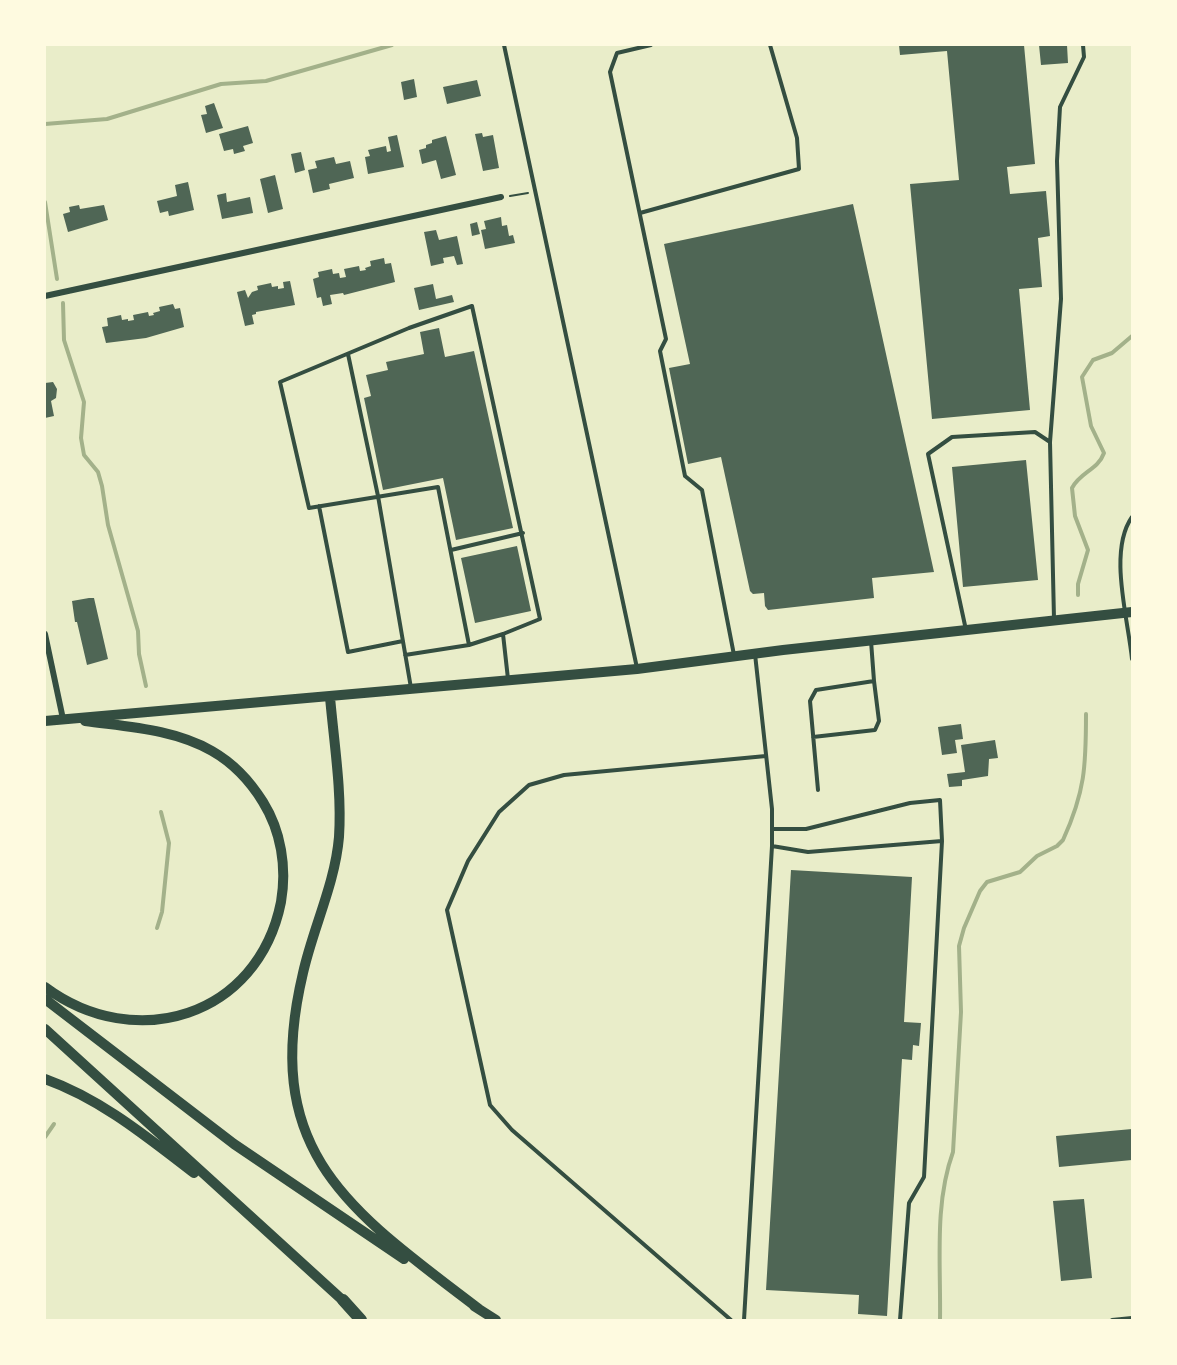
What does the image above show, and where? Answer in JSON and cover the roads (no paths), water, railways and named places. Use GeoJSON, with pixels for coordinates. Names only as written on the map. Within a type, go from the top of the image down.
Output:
{"type":"FeatureCollection","features":[{"type":"Feature","properties":{"kind":"highway"},"geometry":{"type":"LineString","coordinates":[[343,1300],[363,1320]]}},
{"type":"Feature","properties":{"kind":"main road"},"geometry":{"type":"LineString","coordinates":[[45,721],[637,669],[755,653],[1130,612]]}},
{"type":"Feature","properties":{"kind":"main road"},"geometry":{"type":"LineString","coordinates":[[330,697],[339,792],[339,839],[329,885],[303,973],[296,1011],[292,1062],[303,1127],[321,1165],[348,1201],[380,1233],[479,1309]]}},
{"type":"Feature","properties":{"kind":"main road"},"geometry":{"type":"LineString","coordinates":[[45,987],[75,1006],[108,1018],[163,1020],[200,1009],[232,988],[257,961],[273,930],[283,891],[282,859],[276,828],[257,793],[230,764],[213,751],[173,734],[63,719]]}},
{"type":"Feature","properties":{"kind":"main road"},"geometry":{"type":"LineString","coordinates":[[45,999],[164,1093],[244,1151],[496,1320]]}},
{"type":"Feature","properties":{"kind":"main road"},"geometry":{"type":"LineString","coordinates":[[45,1029],[343,1300]]}},
{"type":"Feature","properties":{"kind":"main road"},"geometry":{"type":"LineString","coordinates":[[45,1079],[74,1091],[112,1112],[250,1216]]}},
{"type":"Feature","properties":{"kind":"street"},"geometry":{"type":"LineString","coordinates":[[45,296],[501,197]]}},
{"type":"Feature","properties":{"kind":"street"},"geometry":{"type":"LineString","coordinates":[[45,634],[63,719]]}},
{"type":"Feature","properties":{"kind":"lane"},"geometry":{"type":"LineString","coordinates":[[504,45],[637,669]]}},
{"type":"Feature","properties":{"kind":"lane"},"geometry":{"type":"LineString","coordinates":[[651,45],[617,53],[610,72],[666,339],[660,351],[685,476],[702,490],[734,656]]}},
{"type":"Feature","properties":{"kind":"lane"},"geometry":{"type":"LineString","coordinates":[[640,213],[799,169],[797,138],[770,45]]}},
{"type":"Feature","properties":{"kind":"lane"},"geometry":{"type":"LineString","coordinates":[[1054,620],[1050,442],[1061,299],[1058,160],[1060,107],[1084,57],[1083,45]]}},
{"type":"Feature","properties":{"kind":"lane"},"geometry":{"type":"LineString","coordinates":[[405,655],[469,645],[540,620],[472,306],[409,328],[280,382],[309,508],[438,486],[469,645]]}},
{"type":"Feature","properties":{"kind":"lane"},"geometry":{"type":"LineString","coordinates":[[348,354],[378,496],[411,688]]}},
{"type":"Feature","properties":{"kind":"lane"},"geometry":{"type":"LineString","coordinates":[[966,630],[928,454],[952,437],[1035,432],[1050,442]]}},
{"type":"Feature","properties":{"kind":"lane"},"geometry":{"type":"LineString","coordinates":[[319,506],[348,652],[403,641]]}},
{"type":"Feature","properties":{"kind":"lane"},"geometry":{"type":"LineString","coordinates":[[1132,517],[1121,540],[1120,567],[1130,612],[1132,659]]}},
{"type":"Feature","properties":{"kind":"lane"},"geometry":{"type":"LineString","coordinates":[[451,550],[523,533]]}},
{"type":"Feature","properties":{"kind":"lane"},"geometry":{"type":"LineString","coordinates":[[504,634],[508,680]]}},
{"type":"Feature","properties":{"kind":"lane"},"geometry":{"type":"LineString","coordinates":[[813,737],[875,730],[879,721],[871,640]]}},
{"type":"Feature","properties":{"kind":"lane"},"geometry":{"type":"LineString","coordinates":[[744,1320],[772,846],[766,756],[755,653]]}},
{"type":"Feature","properties":{"kind":"lane"},"geometry":{"type":"LineString","coordinates":[[818,790],[810,701],[816,690],[874,681]]}},
{"type":"Feature","properties":{"kind":"lane"},"geometry":{"type":"LineString","coordinates":[[730,1320],[512,1130],[490,1105],[447,910],[468,861],[499,812],[530,785],[564,775],[766,756]]}},
{"type":"Feature","properties":{"kind":"lane"},"geometry":{"type":"LineString","coordinates":[[772,829],[806,829],[910,803],[940,800],[942,841],[924,1177],[909,1203],[900,1320]]}},
{"type":"Feature","properties":{"kind":"lane"},"geometry":{"type":"LineString","coordinates":[[772,846],[808,852],[942,841]]}},
{"type":"Feature","properties":{"kind":"lane"},"geometry":{"type":"LineString","coordinates":[[1112,1320],[1132,1318]]}},
{"type":"Feature","properties":{"kind":"waterway"},"geometry":{"type":"LineString","coordinates":[[45,124],[107,119],[221,84],[266,81],[392,45]]}},
{"type":"Feature","properties":{"kind":"waterway"},"geometry":{"type":"LineString","coordinates":[[45,202],[57,279]]}},
{"type":"Feature","properties":{"kind":"waterway"},"geometry":{"type":"LineString","coordinates":[[63,303],[64,340],[84,402],[81,438],[84,455],[98,472],[102,486],[108,525],[138,631],[139,654],[146,686]]}},
{"type":"Feature","properties":{"kind":"waterway"},"geometry":{"type":"LineString","coordinates":[[1078,595],[1078,584],[1088,550],[1075,516],[1072,488],[1098,463],[1104,453],[1091,426],[1082,377],[1093,360],[1112,353],[1132,336]]}},
{"type":"Feature","properties":{"kind":"waterway"},"geometry":{"type":"LineString","coordinates":[[940,1320],[941,1214],[943,1192],[953,1152],[961,1012],[959,946],[980,891],[987,882],[1020,872],[1037,856],[1057,846],[1063,840],[1076,807],[1083,778],[1086,714]]}},
{"type":"Feature","properties":{"kind":"waterway"},"geometry":{"type":"LineString","coordinates":[[157,928],[162,912],[169,843],[161,812]]}},
{"type":"Feature","properties":{"kind":"waterway"},"geometry":{"type":"LineString","coordinates":[[45,1137],[54,1124]]}}]}
